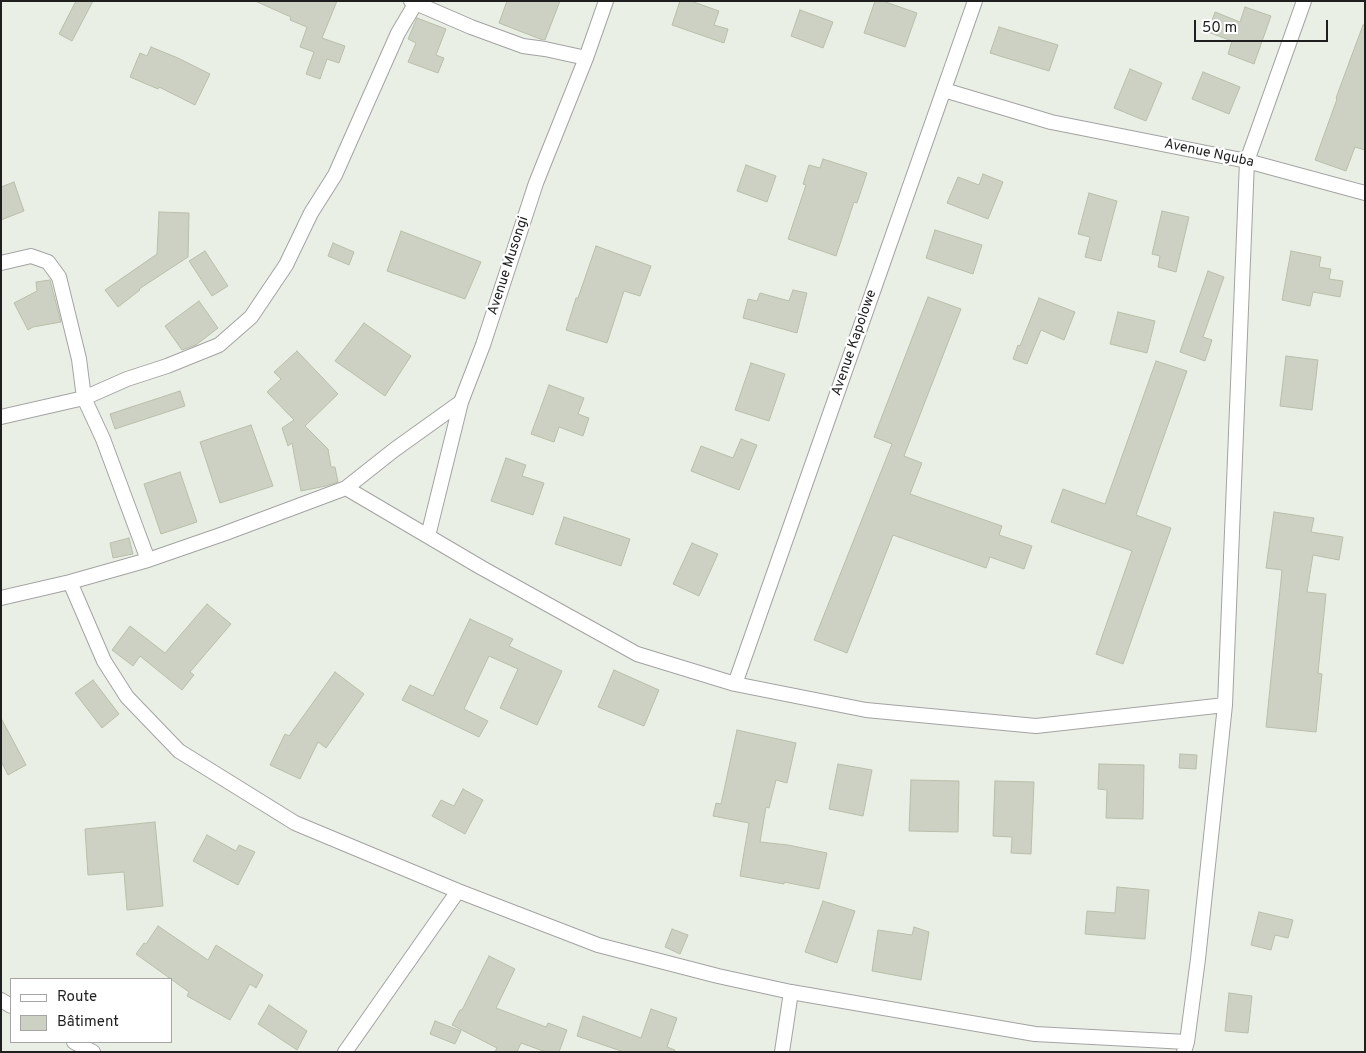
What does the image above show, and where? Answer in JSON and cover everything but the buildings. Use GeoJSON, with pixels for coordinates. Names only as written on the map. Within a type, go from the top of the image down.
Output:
{"type":"FeatureCollection","features":[{"type":"Feature","properties":{"kind":"street","name":"Avenue Musongi"},"geometry":{"type":"LineString","coordinates":[[428,536],[461,402],[483,345],[536,183],[586,58],[606,1]]}},
{"type":"Feature","properties":{"kind":"street","name":"Avenue Kapolowe"},"geometry":{"type":"LineString","coordinates":[[735,684],[975,1]]}},
{"type":"Feature","properties":{"kind":"street"},"geometry":{"type":"LineString","coordinates":[[70,582],[104,661],[127,697],[179,750],[295,823],[598,945],[718,976],[791,992],[1035,1034],[1185,1047],[1198,959],[1225,706],[1246,160],[1304,1]]}},
{"type":"Feature","properties":{"kind":"street"},"geometry":{"type":"LineString","coordinates":[[1,417],[84,398],[127,379],[167,366],[219,344],[251,317],[286,265],[311,213],[335,175],[398,33],[415,2],[472,27],[523,46],[586,58]]}},
{"type":"Feature","properties":{"kind":"street","name":"Avenue Nguba"},"geometry":{"type":"LineString","coordinates":[[944,90],[1051,122],[1246,160],[1365,193]]}},
{"type":"Feature","properties":{"kind":"street"},"geometry":{"type":"LineString","coordinates":[[1,263],[31,256],[48,262],[59,277],[79,359],[84,398],[103,439],[148,560]]}},
{"type":"Feature","properties":{"kind":"street"},"geometry":{"type":"LineString","coordinates":[[1,598],[70,582],[148,560],[346,488],[394,450],[461,402]]}},
{"type":"Feature","properties":{"kind":"street"},"geometry":{"type":"LineString","coordinates":[[346,488],[482,568],[637,654],[735,684],[866,710],[1036,726],[1225,706]]}},
{"type":"Feature","properties":{"kind":"street"},"geometry":{"type":"LineString","coordinates":[[346,1052],[458,890]]}},
{"type":"Feature","properties":{"kind":"street"},"geometry":{"type":"LineString","coordinates":[[782,1052],[791,992]]}},
{"type":"Feature","properties":{"kind":"street"},"geometry":{"type":"LineString","coordinates":[[76,1043],[93,1052]]}}]}
